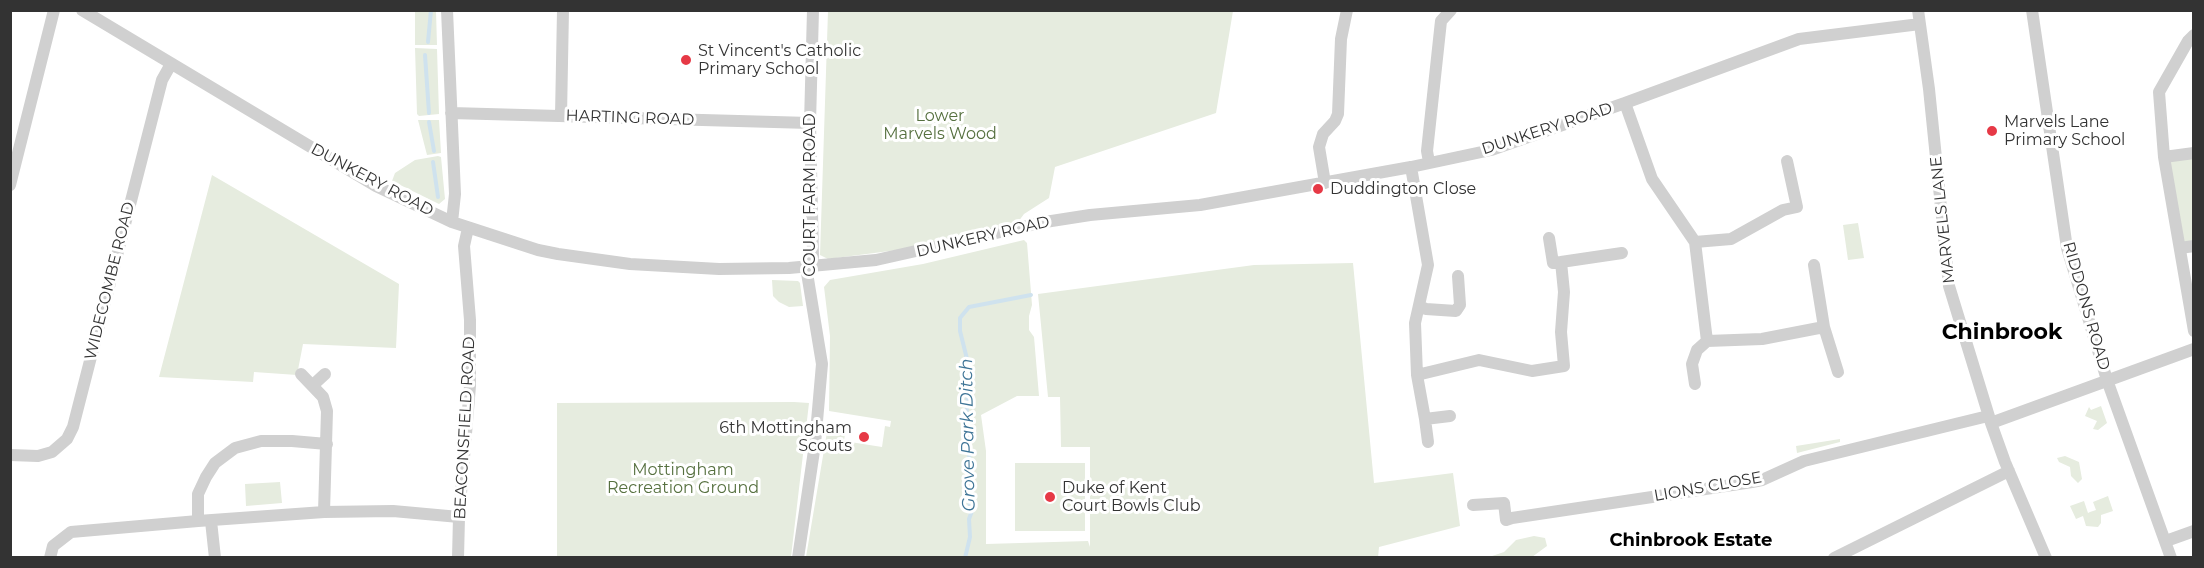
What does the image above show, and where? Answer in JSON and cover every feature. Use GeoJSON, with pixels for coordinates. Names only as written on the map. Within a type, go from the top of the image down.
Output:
{"type":"FeatureCollection","features":[{"type":"Feature","properties":{"kind":"street"},"geometry":{"type":"LineString","coordinates":[[10,185],[54,10]]}},
{"type":"Feature","properties":{"kind":"street","name":"DUNKERY ROAD"},"geometry":{"type":"LineString","coordinates":[[82,10],[376,186],[452,222],[538,249],[630,264],[719,269],[809,266],[876,260],[1045,222],[1090,215],[1200,205],[1411,167],[1491,150],[1625,104],[1799,39],[1920,24]]}},
{"type":"Feature","properties":{"kind":"street"},"geometry":{"type":"LineString","coordinates":[[447,10],[455,194],[452,222]]}},
{"type":"Feature","properties":{"kind":"street"},"geometry":{"type":"LineString","coordinates":[[561,116],[563,10]]}},
{"type":"Feature","properties":{"kind":"street","name":"COURT FARM ROAD"},"geometry":{"type":"LineString","coordinates":[[798,558],[815,444],[822,364],[807,273],[813,257],[810,123],[813,10]]}},
{"type":"Feature","properties":{"kind":"street"},"geometry":{"type":"LineString","coordinates":[[1325,183],[1319,147],[1323,134],[1338,114],[1340,47],[1347,10]]}},
{"type":"Feature","properties":{"kind":"street"},"geometry":{"type":"LineString","coordinates":[[1429,162],[1427,151],[1441,21],[1451,10]]}},
{"type":"Feature","properties":{"kind":"street","name":"MARVELS LANE"},"geometry":{"type":"LineString","coordinates":[[1918,10],[1949,286],[1989,419],[2008,471],[2046,558]]}},
{"type":"Feature","properties":{"kind":"street","name":"RIDDONS ROAD"},"geometry":{"type":"LineString","coordinates":[[2032,10],[2067,248],[2107,380],[2171,558]]}},
{"type":"Feature","properties":{"kind":"street"},"geometry":{"type":"LineString","coordinates":[[2193,34],[2158,92],[2164,157],[2193,331]]}},
{"type":"Feature","properties":{"kind":"street","name":"WIDECOMBE ROAD"},"geometry":{"type":"LineString","coordinates":[[10,455],[38,456],[52,452],[62,444],[73,428],[162,80],[171,64]]}},
{"type":"Feature","properties":{"kind":"street"},"geometry":{"type":"LineString","coordinates":[[1625,104],[1652,178],[1695,243],[1707,341]]}},
{"type":"Feature","properties":{"kind":"street","name":"HARTING ROAD"},"geometry":{"type":"LineString","coordinates":[[451,113],[810,123]]}},
{"type":"Feature","properties":{"kind":"street"},"geometry":{"type":"LineString","coordinates":[[2164,157],[2193,153]]}},
{"type":"Feature","properties":{"kind":"street"},"geometry":{"type":"LineString","coordinates":[[1695,243],[1731,239],[1783,210],[1797,207],[1788,161]]}},
{"type":"Feature","properties":{"kind":"street"},"geometry":{"type":"LineString","coordinates":[[1411,167],[1428,265],[1415,323],[1417,375],[1428,442]]}},
{"type":"Feature","properties":{"kind":"street","name":"BEACONSFIELD ROAD"},"geometry":{"type":"LineString","coordinates":[[458,558],[459,517],[470,386],[471,330],[464,246],[468,228]]}},
{"type":"Feature","properties":{"kind":"street"},"geometry":{"type":"LineString","coordinates":[[1417,375],[1479,360],[1532,370],[1564,366],[1561,332],[1564,292],[1553,263],[1549,238]]}},
{"type":"Feature","properties":{"kind":"street"},"geometry":{"type":"LineString","coordinates":[[2180,248],[2193,246]]}},
{"type":"Feature","properties":{"kind":"street"},"geometry":{"type":"LineString","coordinates":[[1553,263],[1622,253]]}},
{"type":"Feature","properties":{"kind":"street"},"geometry":{"type":"LineString","coordinates":[[1814,265],[1824,327],[1838,372]]}},
{"type":"Feature","properties":{"kind":"street"},"geometry":{"type":"LineString","coordinates":[[1419,306],[1426,309],[1455,311],[1460,304],[1458,276]]}},
{"type":"Feature","properties":{"kind":"street"},"geometry":{"type":"LineString","coordinates":[[1695,384],[1692,364],[1696,350],[1707,341],[1762,339],[1824,327]]}},
{"type":"Feature","properties":{"kind":"street"},"geometry":{"type":"LineString","coordinates":[[1989,419],[2193,349]]}},
{"type":"Feature","properties":{"kind":"street"},"geometry":{"type":"LineString","coordinates":[[302,374],[326,404],[324,512]]}},
{"type":"Feature","properties":{"kind":"street"},"geometry":{"type":"LineString","coordinates":[[313,385],[325,374]]}},
{"type":"Feature","properties":{"kind":"street"},"geometry":{"type":"LineString","coordinates":[[1425,419],[1450,416]]}},
{"type":"Feature","properties":{"kind":"street","name":"LIONS CLOSE"},"geometry":{"type":"LineString","coordinates":[[1473,505],[1503,503],[1506,520],[1752,482],[1804,461],[1989,419]]}},
{"type":"Feature","properties":{"kind":"street"},"geometry":{"type":"LineString","coordinates":[[215,558],[198,494],[215,463],[235,448],[261,441],[327,444]]}},
{"type":"Feature","properties":{"kind":"street"},"geometry":{"type":"LineString","coordinates":[[1834,558],[1855,553],[2008,471]]}},
{"type":"Feature","properties":{"kind":"street"},"geometry":{"type":"LineString","coordinates":[[50,558],[57,541],[71,532],[324,512],[393,511],[459,517]]}},
{"type":"Feature","properties":{"kind":"street"},"geometry":{"type":"LineString","coordinates":[[2166,542],[2193,531]]}},
{"type":"Feature","properties":{"kind":"green space"},"geometry":{"type":"Polygon","coordinates":[[[415,11],[436,11],[437,45],[415,45],[415,11]]]}},
{"type":"Feature","properties":{"kind":"green space","name":"Lower Marvels Wood"},"geometry":{"type":"Polygon","coordinates":[[[828,11],[1233,11],[1216,113],[1055,167],[1049,198],[1024,214],[1015,226],[928,246],[828,259],[820,255],[828,11]]]}},
{"type":"Feature","properties":{"kind":"green space"},"geometry":{"type":"Polygon","coordinates":[[[415,48],[437,49],[439,114],[419,116],[417,114],[415,48]]]}},
{"type":"Feature","properties":{"kind":"green space"},"geometry":{"type":"Polygon","coordinates":[[[418,120],[439,120],[441,153],[427,155],[418,120]]]}},
{"type":"Feature","properties":{"kind":"green space"},"geometry":{"type":"Polygon","coordinates":[[[2193,153],[2193,246],[2180,248],[2164,157],[2193,153]]]}},
{"type":"Feature","properties":{"kind":"green space"},"geometry":{"type":"Polygon","coordinates":[[[441,157],[445,199],[439,204],[392,181],[395,173],[415,160],[441,157]]]}},
{"type":"Feature","properties":{"kind":"green space"},"geometry":{"type":"Polygon","coordinates":[[[212,175],[399,284],[396,348],[303,344],[297,375],[254,372],[253,382],[159,377],[212,175]]]}},
{"type":"Feature","properties":{"kind":"green space"},"geometry":{"type":"Polygon","coordinates":[[[1858,223],[1864,258],[1848,260],[1843,225],[1858,223]]]}},
{"type":"Feature","properties":{"kind":"green space"},"geometry":{"type":"Polygon","coordinates":[[[1024,240],[1027,243],[1032,305],[1029,330],[1034,337],[1039,396],[1017,396],[981,415],[986,451],[986,544],[1088,541],[1090,547],[1090,447],[1061,447],[1060,397],[1048,397],[1038,294],[1254,265],[1353,263],[1374,483],[1453,473],[1460,526],[1379,547],[1378,558],[806,557],[827,432],[845,434],[844,441],[882,447],[885,426],[890,427],[891,421],[829,411],[830,336],[824,287],[830,280],[923,264],[1024,240]]]}},
{"type":"Feature","properties":{"kind":"green space"},"geometry":{"type":"Polygon","coordinates":[[[772,280],[798,281],[803,306],[789,307],[779,302],[773,296],[772,280]]]}},
{"type":"Feature","properties":{"kind":"green space","name":"Mottingham Recreation Ground"},"geometry":{"type":"Polygon","coordinates":[[[557,403],[809,403],[791,557],[557,557],[557,403]]]}},
{"type":"Feature","properties":{"kind":"green space"},"geometry":{"type":"Polygon","coordinates":[[[2101,406],[2107,423],[2098,430],[2093,429],[2097,421],[2085,416],[2089,407],[2091,410],[2101,406]]]}},
{"type":"Feature","properties":{"kind":"green space"},"geometry":{"type":"Polygon","coordinates":[[[1840,439],[1840,442],[1797,453],[1796,446],[1840,439]]]}},
{"type":"Feature","properties":{"kind":"green space"},"geometry":{"type":"Polygon","coordinates":[[[2065,456],[2079,462],[2082,479],[2078,483],[2071,476],[2070,467],[2059,462],[2057,458],[2065,456]]]}},
{"type":"Feature","properties":{"kind":"green space","name":"Duke of Kent Court Bowls Club"},"geometry":{"type":"Polygon","coordinates":[[[1015,463],[1085,463],[1085,531],[1015,531],[1015,463]]]}},
{"type":"Feature","properties":{"kind":"green space"},"geometry":{"type":"Polygon","coordinates":[[[280,482],[282,503],[246,506],[245,484],[280,482]]]}},
{"type":"Feature","properties":{"kind":"green space"},"geometry":{"type":"Polygon","coordinates":[[[2108,496],[2113,511],[2101,515],[2101,523],[2098,527],[2086,526],[2083,516],[2076,519],[2070,506],[2084,501],[2088,513],[2096,510],[2093,502],[2108,496]]]}},
{"type":"Feature","properties":{"kind":"green space"},"geometry":{"type":"Polygon","coordinates":[[[1534,536],[1545,538],[1547,546],[1532,557],[1489,557],[1504,552],[1516,540],[1534,536]]]}},
{"type":"Feature","properties":{"kind":"waterway"},"geometry":{"type":"LineString","coordinates":[[428,42],[431,10]]}},
{"type":"Feature","properties":{"kind":"waterway"},"geometry":{"type":"LineString","coordinates":[[425,55],[429,113]]}},
{"type":"Feature","properties":{"kind":"waterway"},"geometry":{"type":"LineString","coordinates":[[429,122],[434,151]]}},
{"type":"Feature","properties":{"kind":"waterway"},"geometry":{"type":"LineString","coordinates":[[433,162],[438,197]]}},
{"type":"Feature","properties":{"kind":"waterway","name":"Grove Park Ditch"},"geometry":{"type":"LineString","coordinates":[[965,558],[970,537],[969,519],[972,511],[968,499],[971,473],[966,426],[968,384],[971,375],[960,331],[960,318],[969,307],[1031,295]]}},
{"type":"Feature","properties":{"kind":"place","name":"St Vincent's Catholic Primary School"},"geometry":{"type":"Point","coordinates":[686,60]}},
{"type":"Feature","properties":{"kind":"place","name":"Marvels Lane Primary School"},"geometry":{"type":"Point","coordinates":[1992,131]}},
{"type":"Feature","properties":{"kind":"place","name":"Duddington Close"},"geometry":{"type":"Point","coordinates":[1318,189]}},
{"type":"Feature","properties":{"kind":"place","name":"6th Mottingham Scouts"},"geometry":{"type":"Point","coordinates":[864,437]}},
{"type":"Feature","properties":{"kind":"place","name":"Duke of Kent Court Bowls Club"},"geometry":{"type":"Point","coordinates":[1050,497]}},
{"type":"Feature","properties":{"kind":"district","name":"Chinbrook"},"geometry":{"type":"Point","coordinates":[2002,333]}},
{"type":"Feature","properties":{"kind":"district","name":"Chinbrook Estate"},"geometry":{"type":"Point","coordinates":[1691,541]}}]}
